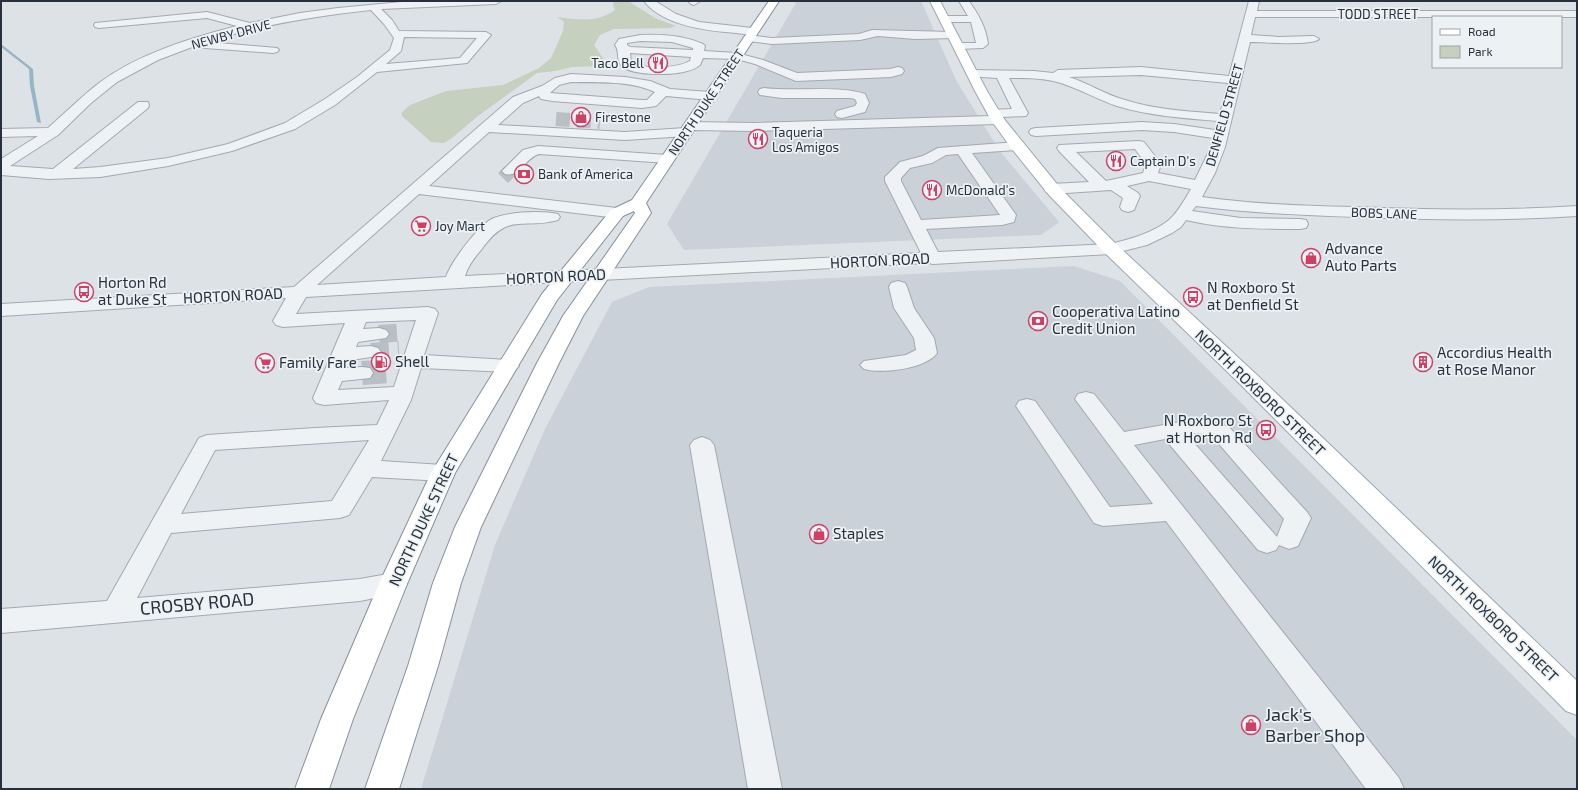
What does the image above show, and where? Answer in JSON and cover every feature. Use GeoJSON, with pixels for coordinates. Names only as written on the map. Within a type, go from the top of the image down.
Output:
{"type":"FeatureCollection","features":[{"type":"Feature","properties":{"kind":"main road","name":"NORTH DUKE STREET"},"geometry":{"type":"LineString","coordinates":[[312,789],[336,719],[393,584],[443,473],[539,314],[566,276],[612,218],[638,203],[774,1]]}},
{"type":"Feature","properties":{"kind":"main road","name":"NORTH ROXBORO STREET"},"geometry":{"type":"LineString","coordinates":[[935,1],[972,73],[998,119],[1014,143],[1052,189],[1111,249],[1249,380],[1577,701]]}},
{"type":"Feature","properties":{"kind":"main road"},"geometry":{"type":"LineString","coordinates":[[382,789],[423,666],[447,583],[468,527],[548,363],[573,316],[644,213],[638,203]]}},
{"type":"Feature","properties":{"kind":"street","name":"NEWBY DRIVE"},"geometry":{"type":"LineString","coordinates":[[1,165],[35,145],[53,132],[117,76],[140,64],[194,43],[251,27],[295,18],[373,7],[496,1]]}},
{"type":"Feature","properties":{"kind":"street"},"geometry":{"type":"LineString","coordinates":[[649,1],[667,14],[683,22],[780,41],[860,37],[867,34],[890,32],[956,41],[979,46],[982,44],[982,36],[978,23],[964,1]]}},
{"type":"Feature","properties":{"kind":"street","name":"DENFIELD STREET"},"geometry":{"type":"LineString","coordinates":[[1111,249],[1134,243],[1154,235],[1174,223],[1187,207],[1208,174],[1220,135],[1254,1]]}},
{"type":"Feature","properties":{"kind":"street"},"geometry":{"type":"LineString","coordinates":[[1,170],[58,173],[100,172],[168,162],[232,147],[290,126],[330,102],[395,51],[398,38],[396,34],[388,22],[373,7]]}},
{"type":"Feature","properties":{"kind":"street","name":"TODD STREET"},"geometry":{"type":"LineString","coordinates":[[1250,14],[1577,14]]}},
{"type":"Feature","properties":{"kind":"street"},"geometry":{"type":"LineString","coordinates":[[99,24],[207,15],[251,27]]}},
{"type":"Feature","properties":{"kind":"street"},"geometry":{"type":"LineString","coordinates":[[945,19],[975,19]]}},
{"type":"Feature","properties":{"kind":"street"},"geometry":{"type":"LineString","coordinates":[[662,38],[668,34],[698,26]]}},
{"type":"Feature","properties":{"kind":"street"},"geometry":{"type":"LineString","coordinates":[[373,69],[464,61],[486,35],[396,34]]}},
{"type":"Feature","properties":{"kind":"street"},"geometry":{"type":"LineString","coordinates":[[630,38],[662,38],[694,43],[699,46],[699,53],[696,63],[682,69],[638,68],[630,67],[624,61],[624,49],[621,45],[623,41],[630,38]]}},
{"type":"Feature","properties":{"kind":"street"},"geometry":{"type":"LineString","coordinates":[[1245,38],[1279,40],[1314,39]]}},
{"type":"Feature","properties":{"kind":"street"},"geometry":{"type":"LineString","coordinates":[[194,43],[273,50]]}},
{"type":"Feature","properties":{"kind":"street"},"geometry":{"type":"LineString","coordinates":[[624,49],[737,56],[759,62],[796,77],[885,73],[898,71]]}},
{"type":"Feature","properties":{"kind":"street"},"geometry":{"type":"LineString","coordinates":[[972,73],[1002,75],[1048,75],[1141,71],[1234,80]]}},
{"type":"Feature","properties":{"kind":"street"},"geometry":{"type":"LineString","coordinates":[[933,259],[893,181],[894,177],[905,165],[927,160],[943,152],[1014,143],[1039,136],[1028,123],[1013,99],[1002,75]]}},
{"type":"Feature","properties":{"kind":"street"},"geometry":{"type":"LineString","coordinates":[[1048,75],[1065,80],[1127,105],[1146,109],[1224,118]]}},
{"type":"Feature","properties":{"kind":"street"},"geometry":{"type":"LineString","coordinates":[[375,343],[283,321],[299,292],[316,276],[518,100],[546,89],[565,78],[640,83],[664,91],[687,95],[710,96]]}},
{"type":"Feature","properties":{"kind":"street"},"geometry":{"type":"LineString","coordinates":[[546,89],[543,93],[545,96],[642,104],[651,103],[664,91]]}},
{"type":"Feature","properties":{"kind":"street"},"geometry":{"type":"LineString","coordinates":[[764,92],[782,94],[851,94],[860,97],[863,103],[860,109],[842,114]]}},
{"type":"Feature","properties":{"kind":"street"},"geometry":{"type":"LineString","coordinates":[[986,99],[1013,99]]}},
{"type":"Feature","properties":{"kind":"street"},"geometry":{"type":"LineString","coordinates":[[58,173],[143,105]]}},
{"type":"Feature","properties":{"kind":"street"},"geometry":{"type":"LineString","coordinates":[[502,114],[517,116]]}},
{"type":"Feature","properties":{"kind":"street"},"geometry":{"type":"LineString","coordinates":[[486,128],[625,136],[688,129],[790,126],[792,136],[798,138],[868,133],[998,119],[1028,123],[1174,128],[1220,135]]}},
{"type":"Feature","properties":{"kind":"street"},"geometry":{"type":"LineString","coordinates":[[600,122],[623,124],[612,135]]}},
{"type":"Feature","properties":{"kind":"street"},"geometry":{"type":"LineString","coordinates":[[1,133],[53,132]]}},
{"type":"Feature","properties":{"kind":"street"},"geometry":{"type":"LineString","coordinates":[[1128,207],[1132,196],[1108,185],[1064,148],[1139,145],[1154,164],[1149,176]]}},
{"type":"Feature","properties":{"kind":"street"},"geometry":{"type":"LineString","coordinates":[[482,197],[528,153],[538,150],[667,159]]}},
{"type":"Feature","properties":{"kind":"street"},"geometry":{"type":"LineString","coordinates":[[916,226],[1002,220],[1008,218],[1008,215],[962,150]]}},
{"type":"Feature","properties":{"kind":"street"},"geometry":{"type":"LineString","coordinates":[[1052,189],[1108,185],[1149,176],[1200,186]]}},
{"type":"Feature","properties":{"kind":"street"},"geometry":{"type":"LineString","coordinates":[[415,189],[482,197],[612,218]]}},
{"type":"Feature","properties":{"kind":"street"},"geometry":{"type":"LineString","coordinates":[[1187,207],[1206,220],[1242,224],[1330,224]]}},
{"type":"Feature","properties":{"kind":"street","name":"BOBS LANE"},"geometry":{"type":"LineString","coordinates":[[1187,207],[1380,213],[1510,214],[1577,211]]}},
{"type":"Feature","properties":{"kind":"street"},"geometry":{"type":"LineString","coordinates":[[454,282],[458,268],[481,237],[498,222],[519,218],[612,218]]}},
{"type":"Feature","properties":{"kind":"street","name":"HORTON ROAD"},"geometry":{"type":"LineString","coordinates":[[1,310],[454,282],[1111,249]]}},
{"type":"Feature","properties":{"kind":"street"},"geometry":{"type":"LineString","coordinates":[[871,365],[911,361],[927,353],[924,338],[904,308],[898,287]]}},
{"type":"Feature","properties":{"kind":"street"},"geometry":{"type":"LineString","coordinates":[[162,525],[340,509],[365,468],[384,432],[407,357],[428,313],[350,336]]}},
{"type":"Feature","properties":{"kind":"street"},"geometry":{"type":"LineString","coordinates":[[350,336],[324,398],[407,357],[508,366]]}},
{"type":"Feature","properties":{"kind":"street"},"geometry":{"type":"LineString","coordinates":[[333,375],[362,373]]}},
{"type":"Feature","properties":{"kind":"street"},"geometry":{"type":"LineString","coordinates":[[1086,399],[1387,789]]}},
{"type":"Feature","properties":{"kind":"street"},"geometry":{"type":"LineString","coordinates":[[1028,406],[1103,518],[1173,510]]}},
{"type":"Feature","properties":{"kind":"street"},"geometry":{"type":"LineString","coordinates":[[1118,440],[1198,426],[1221,432],[1298,518],[1278,541],[1171,431]]}},
{"type":"Feature","properties":{"kind":"street"},"geometry":{"type":"LineString","coordinates":[[116,611],[207,443],[315,435],[384,432]]}},
{"type":"Feature","properties":{"kind":"street"},"geometry":{"type":"LineString","coordinates":[[702,445],[765,789]]}},
{"type":"Feature","properties":{"kind":"street"},"geometry":{"type":"LineString","coordinates":[[365,468],[443,473]]}},
{"type":"Feature","properties":{"kind":"street","name":"CROSBY ROAD"},"geometry":{"type":"LineString","coordinates":[[1,621],[360,590],[393,584]]}},
{"type":"Feature","properties":{"kind":"shaded area"},"geometry":{"type":"Polygon","coordinates":[[[797,1],[921,1],[956,80],[999,150],[1059,222],[1041,235],[684,250],[667,224],[797,1]]]}},
{"type":"Feature","properties":{"kind":"shaded area"},"geometry":{"type":"Polygon","coordinates":[[[1074,266],[1120,281],[1577,740],[1577,789],[421,789],[495,545],[545,429],[612,302],[649,287],[1074,266]]]}},
{"type":"Feature","properties":{"kind":"green space"},"geometry":{"type":"Polygon","coordinates":[[[614,1],[628,1],[655,18],[676,26],[670,28],[614,29],[600,35],[594,45],[604,62],[598,66],[572,67],[537,73],[444,143],[431,142],[403,117],[401,113],[410,105],[446,91],[503,85],[539,68],[551,58],[563,31],[564,22],[557,17],[587,20],[602,17],[615,10],[613,5],[614,1]]]}},
{"type":"Feature","properties":{"kind":"waterway"},"geometry":{"type":"LineString","coordinates":[[1,45],[31,69],[32,86],[39,122]]}},
{"type":"Feature","properties":{"kind":"tunnel"},"geometry":{"type":"LineString","coordinates":[[556,119],[600,122]]}},
{"type":"Feature","properties":{"kind":"tunnel"},"geometry":{"type":"LineString","coordinates":[[503,178],[510,171]]}},
{"type":"Feature","properties":{"kind":"tunnel"},"geometry":{"type":"LineString","coordinates":[[379,334],[406,332]]}},
{"type":"Feature","properties":{"kind":"tunnel"},"geometry":{"type":"LineString","coordinates":[[371,352],[399,350]]}},
{"type":"Feature","properties":{"kind":"tunnel"},"geometry":{"type":"LineString","coordinates":[[362,373],[391,371]]}},
{"type":"Feature","properties":{"kind":"place","name":"Taco Bell"},"geometry":{"type":"Point","coordinates":[658,63]}},
{"type":"Feature","properties":{"kind":"place","name":"Firestone"},"geometry":{"type":"Point","coordinates":[581,117]}},
{"type":"Feature","properties":{"kind":"place","name":"Taqueria Los Amigos"},"geometry":{"type":"Point","coordinates":[758,139]}},
{"type":"Feature","properties":{"kind":"place","name":"Captain D's"},"geometry":{"type":"Point","coordinates":[1116,161]}},
{"type":"Feature","properties":{"kind":"place","name":"Bank of America"},"geometry":{"type":"Point","coordinates":[524,174]}},
{"type":"Feature","properties":{"kind":"place","name":"McDonald's"},"geometry":{"type":"Point","coordinates":[932,190]}},
{"type":"Feature","properties":{"kind":"place","name":"Joy Mart"},"geometry":{"type":"Point","coordinates":[421,226]}},
{"type":"Feature","properties":{"kind":"place","name":"Advance Auto Parts"},"geometry":{"type":"Point","coordinates":[1311,258]}},
{"type":"Feature","properties":{"kind":"place","name":"Horton Rd at Duke St"},"geometry":{"type":"Point","coordinates":[84,292]}},
{"type":"Feature","properties":{"kind":"place","name":"N Roxboro St at Denfield St"},"geometry":{"type":"Point","coordinates":[1193,297]}},
{"type":"Feature","properties":{"kind":"place","name":"Cooperativa Latino Credit Union"},"geometry":{"type":"Point","coordinates":[1038,321]}},
{"type":"Feature","properties":{"kind":"place","name":"Shell"},"geometry":{"type":"Point","coordinates":[381,362]}},
{"type":"Feature","properties":{"kind":"place","name":"Accordius Health at Rose Manor"},"geometry":{"type":"Point","coordinates":[1423,362]}},
{"type":"Feature","properties":{"kind":"place","name":"Family Fare"},"geometry":{"type":"Point","coordinates":[265,363]}},
{"type":"Feature","properties":{"kind":"place","name":"N Roxboro St at Horton Rd"},"geometry":{"type":"Point","coordinates":[1266,430]}},
{"type":"Feature","properties":{"kind":"place","name":"Staples"},"geometry":{"type":"Point","coordinates":[819,534]}},
{"type":"Feature","properties":{"kind":"place","name":"Jack's Barber Shop"},"geometry":{"type":"Point","coordinates":[1251,725]}}]}
